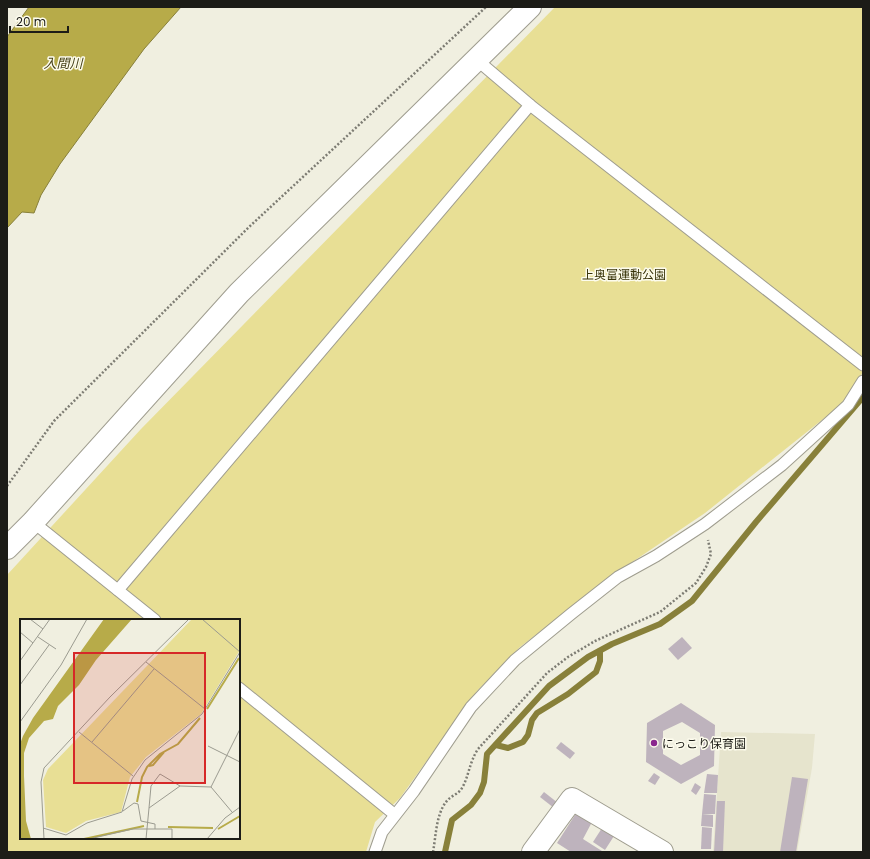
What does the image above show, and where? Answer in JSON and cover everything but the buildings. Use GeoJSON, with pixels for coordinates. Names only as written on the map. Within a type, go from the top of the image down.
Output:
{"type":"FeatureCollection","features":[{"type":"Feature","properties":{"kind":"street"},"geometry":{"type":"LineString","coordinates":[[7,548],[34,522],[239,293],[530,7]]}},
{"type":"Feature","properties":{"kind":"street"},"geometry":{"type":"LineString","coordinates":[[532,852],[572,799],[662,852]]}},
{"type":"Feature","properties":{"kind":"lane"},"geometry":{"type":"LineString","coordinates":[[477,60],[530,105],[863,365]]}},
{"type":"Feature","properties":{"kind":"lane"},"geometry":{"type":"LineString","coordinates":[[118,590],[530,105]]}},
{"type":"Feature","properties":{"kind":"lane"},"geometry":{"type":"LineString","coordinates":[[375,852],[382,832],[394,814],[414,791],[471,707],[515,660],[618,577],[656,556],[705,524],[782,465],[848,405],[863,381]]}},
{"type":"Feature","properties":{"kind":"lane"},"geometry":{"type":"LineString","coordinates":[[34,522],[154,619]]}},
{"type":"Feature","properties":{"kind":"lane"},"geometry":{"type":"LineString","coordinates":[[240,689],[394,814]]}},
{"type":"Feature","properties":{"kind":"path"},"geometry":{"type":"LineString","coordinates":[[7,486],[54,421],[249,227],[486,7]]}},
{"type":"Feature","properties":{"kind":"path"},"geometry":{"type":"LineString","coordinates":[[433,852],[442,808],[449,798],[461,791],[471,760],[478,749],[547,673],[568,657],[595,641],[660,612],[696,583],[706,567],[711,554],[705,524]]}},
{"type":"Feature","properties":{"kind":"shaded area"},"geometry":{"type":"Polygon","coordinates":[[[721,732],[815,734],[812,768],[797,852],[713,852],[721,732]]]}},
{"type":"Feature","properties":{"kind":"green space","name":"上奥富運動公園"},"geometry":{"type":"Polygon","coordinates":[[[555,7],[863,7],[863,372],[842,404],[705,513],[616,573],[520,647],[477,691],[400,798],[375,822],[366,852],[7,852],[7,575],[141,429],[555,7]]]}},
{"type":"Feature","properties":{"kind":"water","name":"入間川"},"geometry":{"type":"Polygon","coordinates":[[[29,7],[181,7],[144,49],[60,164],[41,195],[34,213],[22,212],[7,228],[7,37],[29,7]]]}},
{"type":"Feature","properties":{"kind":"waterway"},"geometry":{"type":"LineString","coordinates":[[445,852],[452,820],[471,805],[480,793],[484,782],[487,754],[549,686],[588,657],[612,644],[660,624],[692,601],[756,522],[863,397]]}},
{"type":"Feature","properties":{"kind":"waterway"},"geometry":{"type":"LineString","coordinates":[[496,745],[508,748],[523,742],[528,735],[532,720],[537,713],[568,694],[596,672],[600,661],[600,651]]}},
{"type":"Feature","properties":{"kind":"place","name":"にっこり保育園"},"geometry":{"type":"Point","coordinates":[654,743]}}]}
